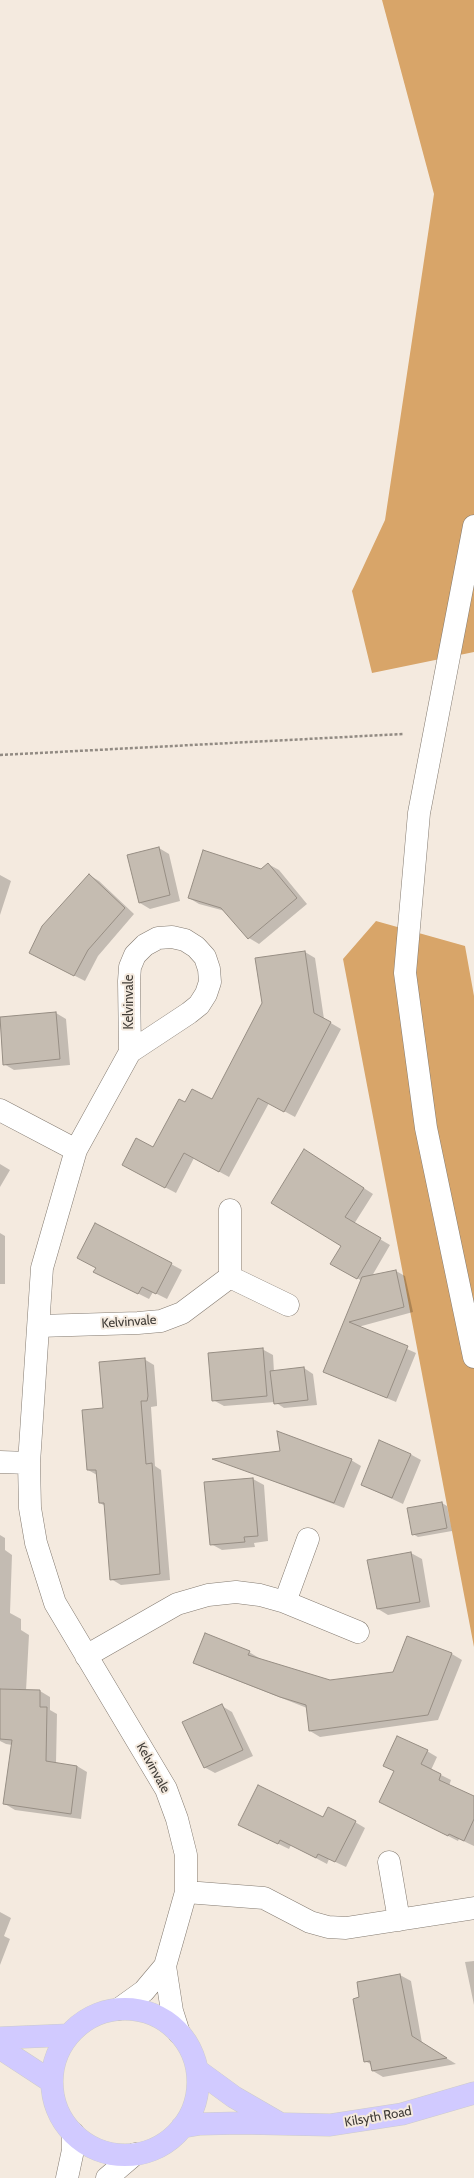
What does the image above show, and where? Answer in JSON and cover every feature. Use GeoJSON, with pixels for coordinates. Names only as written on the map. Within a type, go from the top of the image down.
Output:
{"type":"FeatureCollection","features":[{"type":"Feature","properties":{"kind":"main road"},"geometry":{"type":"LineString","coordinates":[[119,2009],[142,2010],[162,2019],[179,2033],[191,2050],[197,2070],[198,2090],[192,2110],[182,2127],[169,2140],[153,2149],[135,2154],[118,2155],[101,2151],[86,2144],[72,2133],[61,2118],[56,2107],[52,2082],[54,2065],[59,2049],[69,2035],[83,2022],[100,2013],[119,2009]]}},
{"type":"Feature","properties":{"kind":"main road"},"geometry":{"type":"LineString","coordinates":[[0,2038],[69,2035]]}},
{"type":"Feature","properties":{"kind":"main road"},"geometry":{"type":"LineString","coordinates":[[0,2048],[52,2082]]}},
{"type":"Feature","properties":{"kind":"main road","name":"Kilsyth Road"},"geometry":{"type":"LineString","coordinates":[[197,2070],[234,2096],[280,2123]]}},
{"type":"Feature","properties":{"kind":"main road","name":"Kilsyth Road"},"geometry":{"type":"LineString","coordinates":[[182,2127],[200,2124],[280,2123],[330,2125],[402,2114],[474,2093]]}},
{"type":"Feature","properties":{"kind":"street"},"geometry":{"type":"LineString","coordinates":[[474,526],[436,732],[419,813],[405,973],[426,1128],[474,1357]]}},
{"type":"Feature","properties":{"kind":"street","name":"Kelvinvale"},"geometry":{"type":"LineString","coordinates":[[119,2009],[144,1991],[165,1966],[186,1892],[186,1855],[177,1819],[166,1789],[55,1603],[45,1576],[30,1508],[29,1463],[42,1268],[76,1150],[130,1052],[189,1013],[199,1005],[206,994],[210,982],[209,969],[205,957],[196,947],[185,940],[172,937],[158,938],[145,945],[135,955],[130,967],[129,981],[130,1052]]}},
{"type":"Feature","properties":{"kind":"street"},"geometry":{"type":"LineString","coordinates":[[0,1110],[76,1150]]}},
{"type":"Feature","properties":{"kind":"street"},"geometry":{"type":"LineString","coordinates":[[230,1210],[230,1277],[288,1305]]}},
{"type":"Feature","properties":{"kind":"street","name":"Kelvinvale"},"geometry":{"type":"LineString","coordinates":[[39,1326],[138,1324],[161,1321],[182,1313],[230,1277]]}},
{"type":"Feature","properties":{"kind":"street"},"geometry":{"type":"LineString","coordinates":[[0,1462],[29,1463]]}},
{"type":"Feature","properties":{"kind":"street"},"geometry":{"type":"LineString","coordinates":[[285,1602],[308,1539]]}},
{"type":"Feature","properties":{"kind":"street"},"geometry":{"type":"LineString","coordinates":[[86,1656],[176,1604],[208,1595],[242,1593],[260,1594],[285,1602],[358,1632]]}},
{"type":"Feature","properties":{"kind":"street"},"geometry":{"type":"LineString","coordinates":[[389,1862],[399,1920]]}},
{"type":"Feature","properties":{"kind":"street"},"geometry":{"type":"LineString","coordinates":[[186,1892],[264,1898],[310,1922],[328,1927],[346,1928],[474,1908]]}},
{"type":"Feature","properties":{"kind":"street","name":"Kelvinvale"},"geometry":{"type":"LineString","coordinates":[[165,1966],[172,2011],[179,2033]]}},
{"type":"Feature","properties":{"kind":"street"},"geometry":{"type":"LineString","coordinates":[[67,2178],[73,2150],[72,2133]]}},
{"type":"Feature","properties":{"kind":"street"},"geometry":{"type":"LineString","coordinates":[[107,2178],[135,2154]]}},
{"type":"Feature","properties":{"kind":"path"},"geometry":{"type":"LineString","coordinates":[[0,755],[436,732]]}},
{"type":"Feature","properties":{"kind":"shaded area"},"geometry":{"type":"Polygon","coordinates":[[[382,0],[474,0],[474,652],[372,673],[352,591],[385,520],[434,194],[382,0]]]}},
{"type":"Feature","properties":{"kind":"shaded area"},"geometry":{"type":"Polygon","coordinates":[[[376,921],[465,946],[474,996],[474,1647],[343,959],[376,921]]]}},
{"type":"Feature","properties":{"kind":"building"},"geometry":{"type":"Polygon","coordinates":[[[159,847],[170,895],[139,903],[127,855],[159,847]]]}},
{"type":"Feature","properties":{"kind":"building"},"geometry":{"type":"Polygon","coordinates":[[[203,850],[261,869],[268,863],[297,898],[248,939],[221,908],[188,898],[203,850]]]}},
{"type":"Feature","properties":{"kind":"building"},"geometry":{"type":"Polygon","coordinates":[[[89,874],[125,908],[88,950],[74,976],[29,953],[42,926],[89,874]]]}},
{"type":"Feature","properties":{"kind":"building"},"geometry":{"type":"Polygon","coordinates":[[[305,951],[314,1013],[331,1022],[284,1112],[258,1098],[219,1172],[184,1153],[165,1188],[122,1165],[136,1138],[153,1147],[179,1099],[185,1102],[192,1089],[212,1099],[262,1003],[255,958],[305,951]]]}},
{"type":"Feature","properties":{"kind":"building"},"geometry":{"type":"Polygon","coordinates":[[[56,1012],[60,1059],[3,1065],[0,1017],[56,1012]]]}},
{"type":"Feature","properties":{"kind":"building"},"geometry":{"type":"Polygon","coordinates":[[[304,1149],[364,1188],[345,1217],[381,1238],[357,1279],[330,1264],[341,1246],[271,1203],[304,1149]]]}},
{"type":"Feature","properties":{"kind":"building"},"geometry":{"type":"Polygon","coordinates":[[[95,1223],[172,1263],[156,1294],[142,1287],[138,1294],[93,1272],[96,1268],[77,1258],[95,1223]]]}},
{"type":"Feature","properties":{"kind":"building"},"geometry":{"type":"Polygon","coordinates":[[[396,1270],[404,1307],[349,1322],[408,1346],[387,1398],[323,1372],[362,1277],[396,1270]]]}},
{"type":"Feature","properties":{"kind":"building"},"geometry":{"type":"Polygon","coordinates":[[[263,1348],[267,1396],[212,1401],[208,1353],[263,1348]]]}},
{"type":"Feature","properties":{"kind":"building"},"geometry":{"type":"Polygon","coordinates":[[[145,1358],[148,1396],[147,1401],[141,1401],[146,1464],[152,1463],[160,1574],[110,1580],[104,1503],[99,1503],[96,1470],[87,1470],[82,1410],[103,1408],[99,1362],[145,1358]]]}},
{"type":"Feature","properties":{"kind":"building"},"geometry":{"type":"Polygon","coordinates":[[[304,1367],[308,1400],[274,1404],[270,1371],[304,1367]]]}},
{"type":"Feature","properties":{"kind":"building"},"geometry":{"type":"Polygon","coordinates":[[[277,1431],[352,1459],[334,1503],[212,1459],[280,1451],[277,1431]]]}},
{"type":"Feature","properties":{"kind":"building"},"geometry":{"type":"Polygon","coordinates":[[[379,1440],[411,1454],[392,1498],[361,1485],[379,1440]]]}},
{"type":"Feature","properties":{"kind":"building"},"geometry":{"type":"Polygon","coordinates":[[[253,1478],[258,1536],[244,1537],[245,1542],[210,1545],[204,1482],[253,1478]]]}},
{"type":"Feature","properties":{"kind":"building"},"geometry":{"type":"Polygon","coordinates":[[[442,1502],[447,1528],[412,1535],[407,1508],[442,1502]]]}},
{"type":"Feature","properties":{"kind":"building"},"geometry":{"type":"Polygon","coordinates":[[[411,1552],[420,1602],[377,1609],[367,1560],[411,1552]]]}},
{"type":"Feature","properties":{"kind":"building"},"geometry":{"type":"Polygon","coordinates":[[[205,1633],[250,1651],[248,1655],[330,1680],[393,1672],[407,1636],[452,1653],[428,1715],[309,1731],[306,1705],[280,1697],[193,1663],[205,1633]]]}},
{"type":"Feature","properties":{"kind":"building"},"geometry":{"type":"Polygon","coordinates":[[[0,1689],[40,1690],[40,1707],[47,1707],[46,1761],[77,1766],[71,1814],[3,1804],[12,1740],[0,1739],[0,1689]]]}},
{"type":"Feature","properties":{"kind":"building"},"geometry":{"type":"Polygon","coordinates":[[[222,1704],[243,1750],[204,1768],[182,1722],[222,1704]]]}},
{"type":"Feature","properties":{"kind":"building"},"geometry":{"type":"Polygon","coordinates":[[[397,1736],[428,1750],[421,1764],[441,1774],[439,1780],[474,1796],[474,1819],[464,1841],[449,1834],[448,1836],[379,1802],[394,1771],[383,1766],[397,1736]]]}},
{"type":"Feature","properties":{"kind":"building"},"geometry":{"type":"Polygon","coordinates":[[[258,1785],[323,1817],[328,1807],[356,1821],[335,1862],[318,1854],[316,1858],[280,1840],[278,1844],[238,1825],[258,1785]]]}},
{"type":"Feature","properties":{"kind":"building"},"geometry":{"type":"Polygon","coordinates":[[[400,1974],[412,2036],[447,2058],[372,2071],[370,2061],[364,2062],[353,1999],[359,1997],[357,1982],[400,1974]]]}}]}
